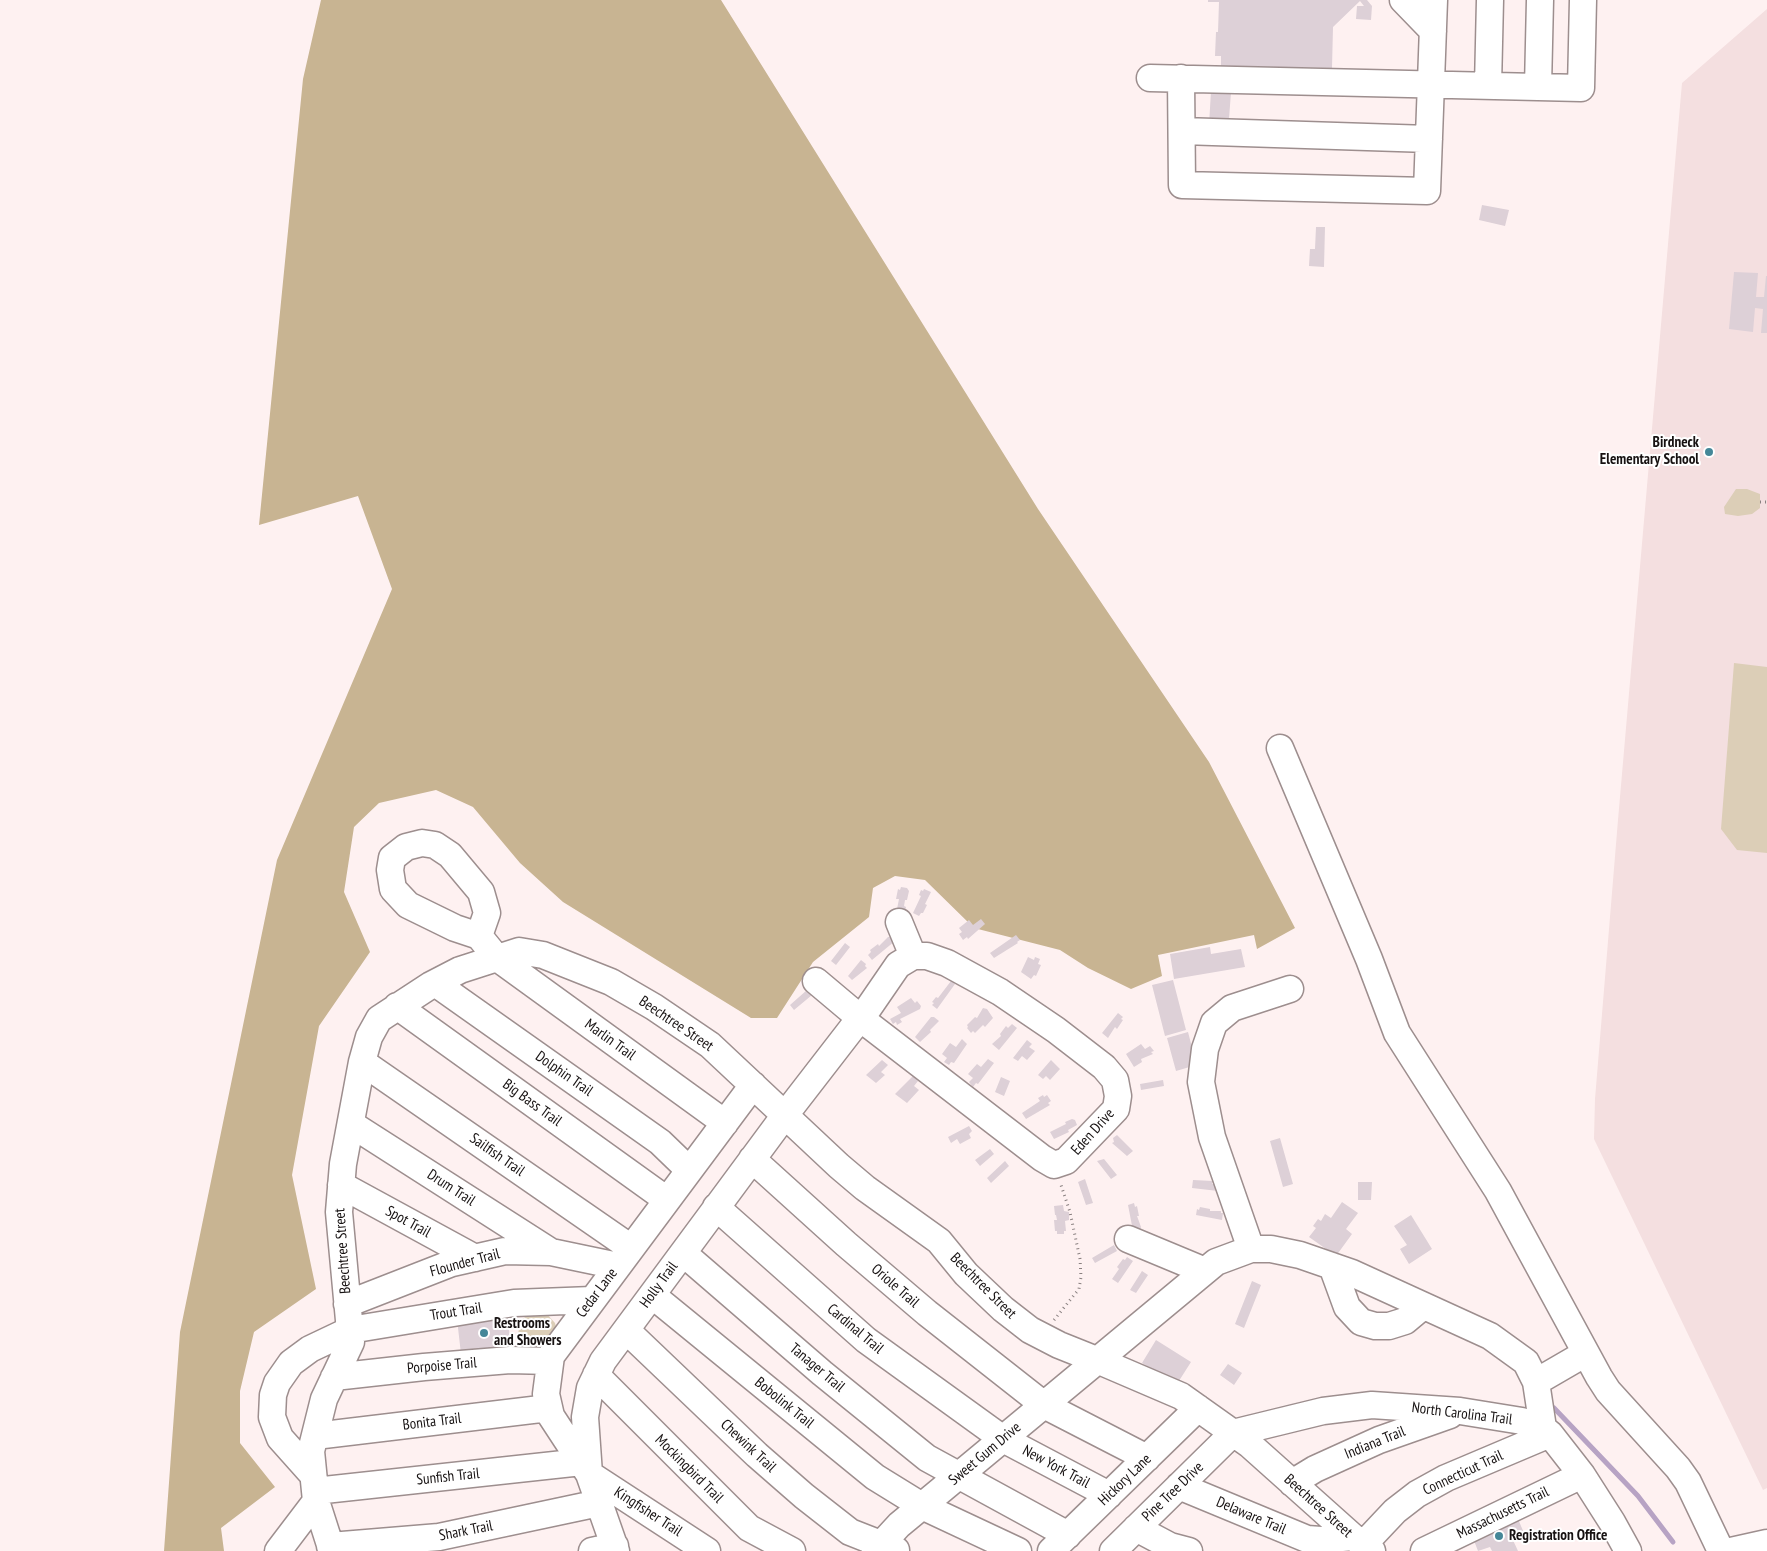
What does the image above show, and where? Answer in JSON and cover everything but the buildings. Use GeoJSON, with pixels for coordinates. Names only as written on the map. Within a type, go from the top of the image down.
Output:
{"type":"FeatureCollection","features":[{"type":"Feature","properties":{"kind":"street"},"geometry":{"type":"LineString","coordinates":[[1403,0],[1432,30]]}},
{"type":"Feature","properties":{"kind":"street"},"geometry":{"type":"LineString","coordinates":[[1181,78],[1182,185],[1427,192],[1434,0]]}},
{"type":"Feature","properties":{"kind":"street"},"geometry":{"type":"LineString","coordinates":[[1488,86],[1490,0]]}},
{"type":"Feature","properties":{"kind":"street"},"geometry":{"type":"LineString","coordinates":[[1538,87],[1540,0]]}},
{"type":"Feature","properties":{"kind":"street"},"geometry":{"type":"LineString","coordinates":[[1150,78],[1581,88],[1584,0]]}},
{"type":"Feature","properties":{"kind":"street"},"geometry":{"type":"LineString","coordinates":[[1182,131],[1429,139]]}},
{"type":"Feature","properties":{"kind":"street"},"geometry":{"type":"LineString","coordinates":[[1280,748],[1369,959],[1396,1033],[1498,1191],[1608,1391],[1678,1468],[1688,1482],[1721,1551]]}},
{"type":"Feature","properties":{"kind":"street"},"geometry":{"type":"LineString","coordinates":[[785,1114],[860,1018],[898,965],[914,956],[899,922]]}},
{"type":"Feature","properties":{"kind":"street","name":"Marlin Trail"},"geometry":{"type":"LineString","coordinates":[[480,936],[496,957],[725,1123]]}},
{"type":"Feature","properties":{"kind":"street","name":"Beechtree Street"},"geometry":{"type":"LineString","coordinates":[[331,1548],[315,1489],[311,1451],[324,1399],[350,1342],[338,1212],[351,1124],[362,1062],[369,1036],[379,1019],[435,983],[460,970],[519,951],[544,955],[610,982],[654,1007],[710,1044],[865,1188],[939,1241],[966,1274],[1003,1309],[1030,1330],[1059,1345],[1181,1396],[1250,1445],[1363,1544]]}},
{"type":"Feature","properties":{"kind":"street","name":"Eden Drive"},"geometry":{"type":"LineString","coordinates":[[816,981],[860,1018],[1034,1152],[1054,1165],[1066,1161],[1116,1109],[1118,1096],[1115,1080],[1104,1067],[1056,1030],[1000,992],[947,963],[927,956],[914,956]]}},
{"type":"Feature","properties":{"kind":"street","name":"Dolphin Trail"},"geometry":{"type":"LineString","coordinates":[[435,983],[660,1142],[689,1170]]}},
{"type":"Feature","properties":{"kind":"street"},"geometry":{"type":"LineString","coordinates":[[1290,990],[1232,1008],[1214,1023],[1205,1049],[1201,1082],[1212,1137],[1251,1249],[1271,1249],[1300,1255],[1352,1273],[1490,1336],[1526,1362],[1536,1382],[1546,1431],[1582,1475],[1628,1551]]}},
{"type":"Feature","properties":{"kind":"street","name":"Big Bass Trail"},"geometry":{"type":"LineString","coordinates":[[397,1006],[667,1200]]}},
{"type":"Feature","properties":{"kind":"street","name":"Sailfish Trail"},"geometry":{"type":"LineString","coordinates":[[362,1062],[624,1257]]}},
{"type":"Feature","properties":{"kind":"street","name":"Cedar Lane"},"geometry":{"type":"LineString","coordinates":[[607,1549],[599,1503],[586,1468],[551,1416],[546,1394],[550,1356],[753,1085]]}},
{"type":"Feature","properties":{"kind":"street","name":"Holly Trail"},"geometry":{"type":"LineString","coordinates":[[586,1468],[585,1417],[590,1388],[603,1361],[785,1114]]}},
{"type":"Feature","properties":{"kind":"street","name":"Drum Trail"},"geometry":{"type":"LineString","coordinates":[[351,1124],[551,1252]]}},
{"type":"Feature","properties":{"kind":"street","name":"Oriole Trail"},"geometry":{"type":"LineString","coordinates":[[752,1159],[846,1244],[927,1313],[1044,1405],[1147,1458]]}},
{"type":"Feature","properties":{"kind":"street","name":"Spot Trail"},"geometry":{"type":"LineString","coordinates":[[341,1185],[475,1258]]}},
{"type":"Feature","properties":{"kind":"street","name":"Cardinal Trail"},"geometry":{"type":"LineString","coordinates":[[716,1207],[866,1340],[1003,1439]]}},
{"type":"Feature","properties":{"kind":"street"},"geometry":{"type":"LineString","coordinates":[[1128,1238],[1206,1271]]}},
{"type":"Feature","properties":{"kind":"street","name":"Sweet Gum Drive"},"geometry":{"type":"LineString","coordinates":[[885,1548],[899,1525],[1216,1262],[1251,1249]]}},
{"type":"Feature","properties":{"kind":"street","name":"Flounder Trail"},"geometry":{"type":"LineString","coordinates":[[347,1304],[452,1263],[505,1251],[624,1257]]}},
{"type":"Feature","properties":{"kind":"street","name":"Tanager Trail"},"geometry":{"type":"LineString","coordinates":[[683,1252],[822,1373],[927,1458],[959,1475],[1060,1543]]}},
{"type":"Feature","properties":{"kind":"street"},"geometry":{"type":"LineString","coordinates":[[1332,1266],[1347,1308],[1361,1322],[1375,1326],[1389,1326],[1405,1322],[1423,1306]]}},
{"type":"Feature","properties":{"kind":"street","name":"Bobolink Trail"},"geometry":{"type":"LineString","coordinates":[[652,1295],[875,1477],[922,1506],[1018,1551]]}},
{"type":"Feature","properties":{"kind":"street","name":"Trout Trail"},"geometry":{"type":"LineString","coordinates":[[315,1489],[280,1438],[272,1417],[273,1395],[277,1383],[291,1363],[310,1348],[350,1330],[514,1303],[592,1300]]}},
{"type":"Feature","properties":{"kind":"street","name":"Chewink Trail"},"geometry":{"type":"LineString","coordinates":[[626,1330],[757,1455],[804,1496],[850,1532],[885,1548]]}},
{"type":"Feature","properties":{"kind":"street"},"geometry":{"type":"LineString","coordinates":[[1536,1382],[1586,1353]]}},
{"type":"Feature","properties":{"kind":"street","name":"Porpoise Trail"},"geometry":{"type":"LineString","coordinates":[[334,1377],[510,1360],[550,1361]]}},
{"type":"Feature","properties":{"kind":"street","name":"Mockingbird Trail"},"geometry":{"type":"LineString","coordinates":[[596,1374],[749,1528],[792,1551]]}},
{"type":"Feature","properties":{"kind":"street","name":"North Carolina Trail"},"geometry":{"type":"LineString","coordinates":[[1233,1433],[1323,1412],[1372,1405],[1460,1411],[1522,1421],[1546,1431]]}},
{"type":"Feature","properties":{"kind":"street","name":"Bonita Trail"},"geometry":{"type":"LineString","coordinates":[[315,1436],[549,1408]]}},
{"type":"Feature","properties":{"kind":"street","name":"Hickory Lane"},"geometry":{"type":"LineString","coordinates":[[1060,1543],[1198,1408]]}},
{"type":"Feature","properties":{"kind":"street","name":"Indiana Trail"},"geometry":{"type":"LineString","coordinates":[[1292,1483],[1315,1469],[1379,1440],[1460,1411]]}},
{"type":"Feature","properties":{"kind":"street","name":"Connecticut Trail"},"geometry":{"type":"LineString","coordinates":[[1363,1544],[1395,1511],[1417,1494],[1446,1478],[1546,1431]]}},
{"type":"Feature","properties":{"kind":"street","name":"Pine Tree Drive"},"geometry":{"type":"LineString","coordinates":[[1112,1551],[1233,1433]]}},
{"type":"Feature","properties":{"kind":"street","name":"New York Trail"},"geometry":{"type":"LineString","coordinates":[[1003,1439],[1108,1495]]}},
{"type":"Feature","properties":{"kind":"street","name":"Sunfish Trail"},"geometry":{"type":"LineString","coordinates":[[315,1489],[586,1468]]}},
{"type":"Feature","properties":{"kind":"street","name":"Kingfisher Trail"},"geometry":{"type":"LineString","coordinates":[[586,1468],[707,1551]]}},
{"type":"Feature","properties":{"kind":"street","name":"Massachusetts Trail"},"geometry":{"type":"LineString","coordinates":[[1424,1551],[1582,1475]]}},
{"type":"Feature","properties":{"kind":"street","name":"Delaware Trail"},"geometry":{"type":"LineString","coordinates":[[1179,1486],[1307,1539],[1363,1544]]}},
{"type":"Feature","properties":{"kind":"street"},"geometry":{"type":"LineString","coordinates":[[278,1551],[315,1489]]}},
{"type":"Feature","properties":{"kind":"street","name":"Shark Trail"},"geometry":{"type":"LineString","coordinates":[[331,1548],[439,1537],[599,1503]]}},
{"type":"Feature","properties":{"kind":"street"},"geometry":{"type":"LineString","coordinates":[[1136,1528],[1170,1546],[1189,1551]]}},
{"type":"Feature","properties":{"kind":"street"},"geometry":{"type":"LineString","coordinates":[[1731,1551],[1767,1543]]}},
{"type":"Feature","properties":{"kind":"path"},"geometry":{"type":"LineString","coordinates":[[1760,502],[1767,502]]}},
{"type":"Feature","properties":{"kind":"path"},"geometry":{"type":"LineString","coordinates":[[1054,1165],[1070,1212],[1080,1259],[1081,1277],[1079,1289],[1070,1301]]}},
{"type":"Feature","properties":{"kind":"shaded area"},"geometry":{"type":"Polygon","coordinates":[[[321,0],[721,0],[1038,509],[1209,762],[1295,928],[1257,949],[1254,935],[1158,955],[1162,976],[1131,989],[1088,968],[1060,950],[974,928],[925,880],[895,876],[873,888],[869,917],[813,962],[777,1018],[751,1018],[563,902],[520,863],[473,807],[436,790],[379,803],[354,827],[344,892],[370,952],[319,1026],[292,1175],[316,1289],[254,1332],[240,1391],[240,1443],[275,1487],[221,1528],[224,1551],[164,1551],[180,1332],[277,860],[392,589],[358,496],[259,525],[303,79],[321,0]]]}},
{"type":"Feature","properties":{"kind":"shaded area","name":"Birdneck Elementary School"},"geometry":{"type":"Polygon","coordinates":[[[1767,9],[1767,1488],[1763,1490],[1594,1139],[1595,1099],[1618,820],[1682,83],[1767,9]]]}},
{"type":"Feature","properties":{"kind":"shaded area"},"geometry":{"type":"Polygon","coordinates":[[[1736,489],[1747,489],[1760,494],[1760,508],[1752,514],[1738,516],[1725,514],[1724,507],[1736,489]]]}},
{"type":"Feature","properties":{"kind":"shaded area"},"geometry":{"type":"Polygon","coordinates":[[[1734,663],[1767,667],[1767,853],[1737,850],[1721,829],[1734,663]]]}},
{"type":"Feature","properties":{"kind":"shaded area"},"geometry":{"type":"Polygon","coordinates":[[[531,1314],[547,1314],[555,1323],[558,1334],[540,1350],[518,1333],[522,1319],[531,1314]]]}},
{"type":"Feature","properties":{"kind":"waterway"},"geometry":{"type":"LineString","coordinates":[[1554,1408],[1638,1496],[1673,1542]]}},
{"type":"Feature","properties":{"kind":"place","name":"Birdneck Elementary School"},"geometry":{"type":"Point","coordinates":[1709,452]}},
{"type":"Feature","properties":{"kind":"place","name":"Restrooms and Showers"},"geometry":{"type":"Point","coordinates":[484,1333]}},
{"type":"Feature","properties":{"kind":"place","name":"Registration Office"},"geometry":{"type":"Point","coordinates":[1499,1536]}}]}
